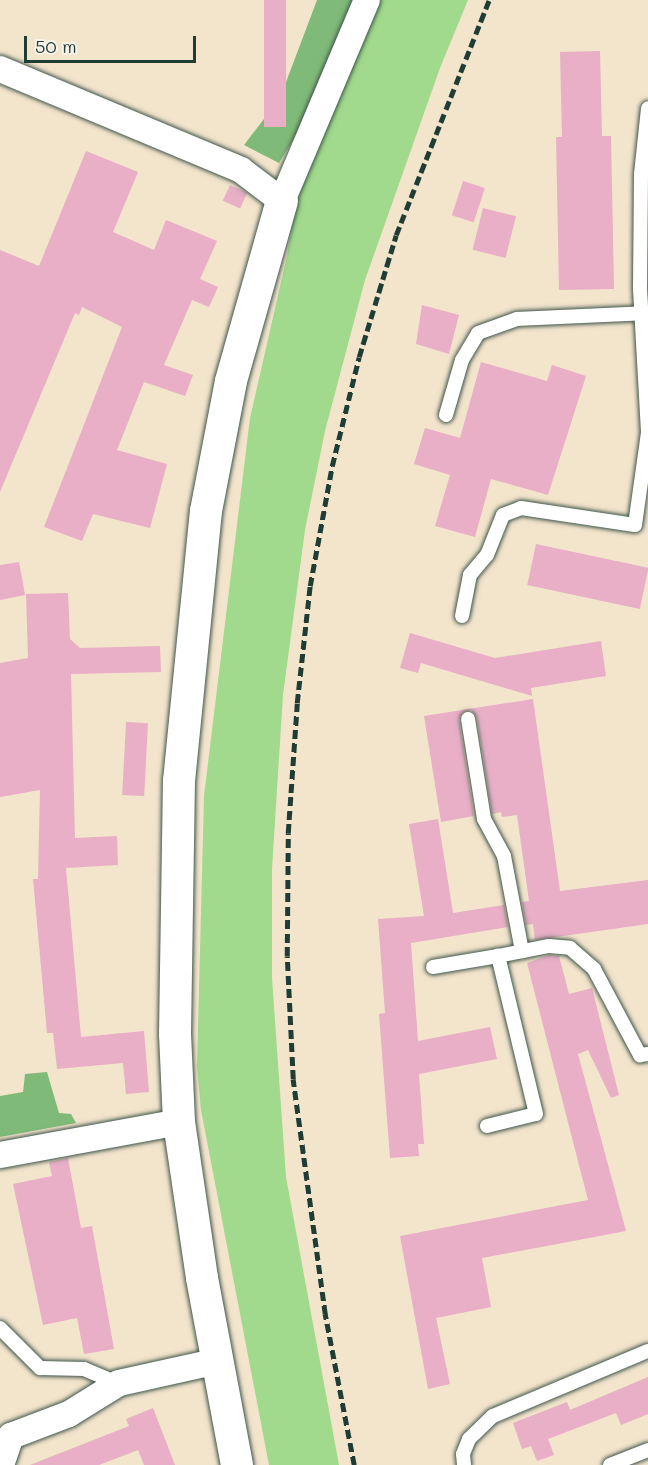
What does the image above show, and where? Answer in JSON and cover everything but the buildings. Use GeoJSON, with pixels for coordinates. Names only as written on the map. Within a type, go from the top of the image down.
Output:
{"type":"FeatureCollection","features":[{"type":"Feature","properties":{"kind":"street"},"geometry":{"type":"LineString","coordinates":[[237,1465],[179,1122],[175,1034],[179,781],[193,615],[206,511],[231,381],[282,201],[367,0]]}},
{"type":"Feature","properties":{"kind":"street"},"geometry":{"type":"LineString","coordinates":[[0,69],[241,170],[282,201]]}},
{"type":"Feature","properties":{"kind":"street"},"geometry":{"type":"LineString","coordinates":[[0,1155],[179,1122]]}},
{"type":"Feature","properties":{"kind":"street"},"geometry":{"type":"LineString","coordinates":[[1,1465],[11,1436],[69,1414],[119,1383],[218,1361]]}},
{"type":"Feature","properties":{"kind":"lane"},"geometry":{"type":"LineString","coordinates":[[462,616],[470,575],[487,555],[503,515],[521,508],[635,525],[648,432],[641,174],[648,108]]}},
{"type":"Feature","properties":{"kind":"lane"},"geometry":{"type":"LineString","coordinates":[[446,415],[462,360],[478,333],[517,318],[645,313]]}},
{"type":"Feature","properties":{"kind":"lane"},"geometry":{"type":"LineString","coordinates":[[468,719],[484,819],[504,856],[522,951]]}},
{"type":"Feature","properties":{"kind":"lane"},"geometry":{"type":"LineString","coordinates":[[433,967],[549,946],[570,948],[594,969],[640,1055],[648,1054]]}},
{"type":"Feature","properties":{"kind":"lane"},"geometry":{"type":"LineString","coordinates":[[487,1126],[536,1114],[498,956]]}},
{"type":"Feature","properties":{"kind":"lane"},"geometry":{"type":"LineString","coordinates":[[0,1328],[40,1368],[84,1369],[119,1383]]}},
{"type":"Feature","properties":{"kind":"lane"},"geometry":{"type":"LineString","coordinates":[[464,1465],[463,1454],[469,1439],[493,1416],[648,1351]]}},
{"type":"Feature","properties":{"kind":"lane"},"geometry":{"type":"LineString","coordinates":[[610,1465],[648,1450]]}},
{"type":"Feature","properties":{"kind":"green space"},"geometry":{"type":"Polygon","coordinates":[[[317,0],[355,0],[304,122],[279,163],[244,145],[280,98],[317,0]]]}},
{"type":"Feature","properties":{"kind":"green space"},"geometry":{"type":"Polygon","coordinates":[[[376,0],[468,0],[440,68],[365,280],[325,431],[305,530],[283,695],[272,869],[272,978],[286,1177],[339,1465],[269,1465],[201,1110],[197,1067],[204,796],[250,418],[287,256],[299,180],[376,0]]]}},
{"type":"Feature","properties":{"kind":"green space"},"geometry":{"type":"Polygon","coordinates":[[[47,1072],[59,1113],[71,1114],[76,1123],[0,1137],[0,1096],[23,1092],[25,1074],[47,1072]]]}},
{"type":"Feature","properties":{"kind":"railway"},"geometry":{"type":"LineString","coordinates":[[354,1465],[325,1314],[293,1079],[287,956],[288,833],[297,703],[310,586],[332,466],[359,357],[396,235],[489,0]]}}]}
